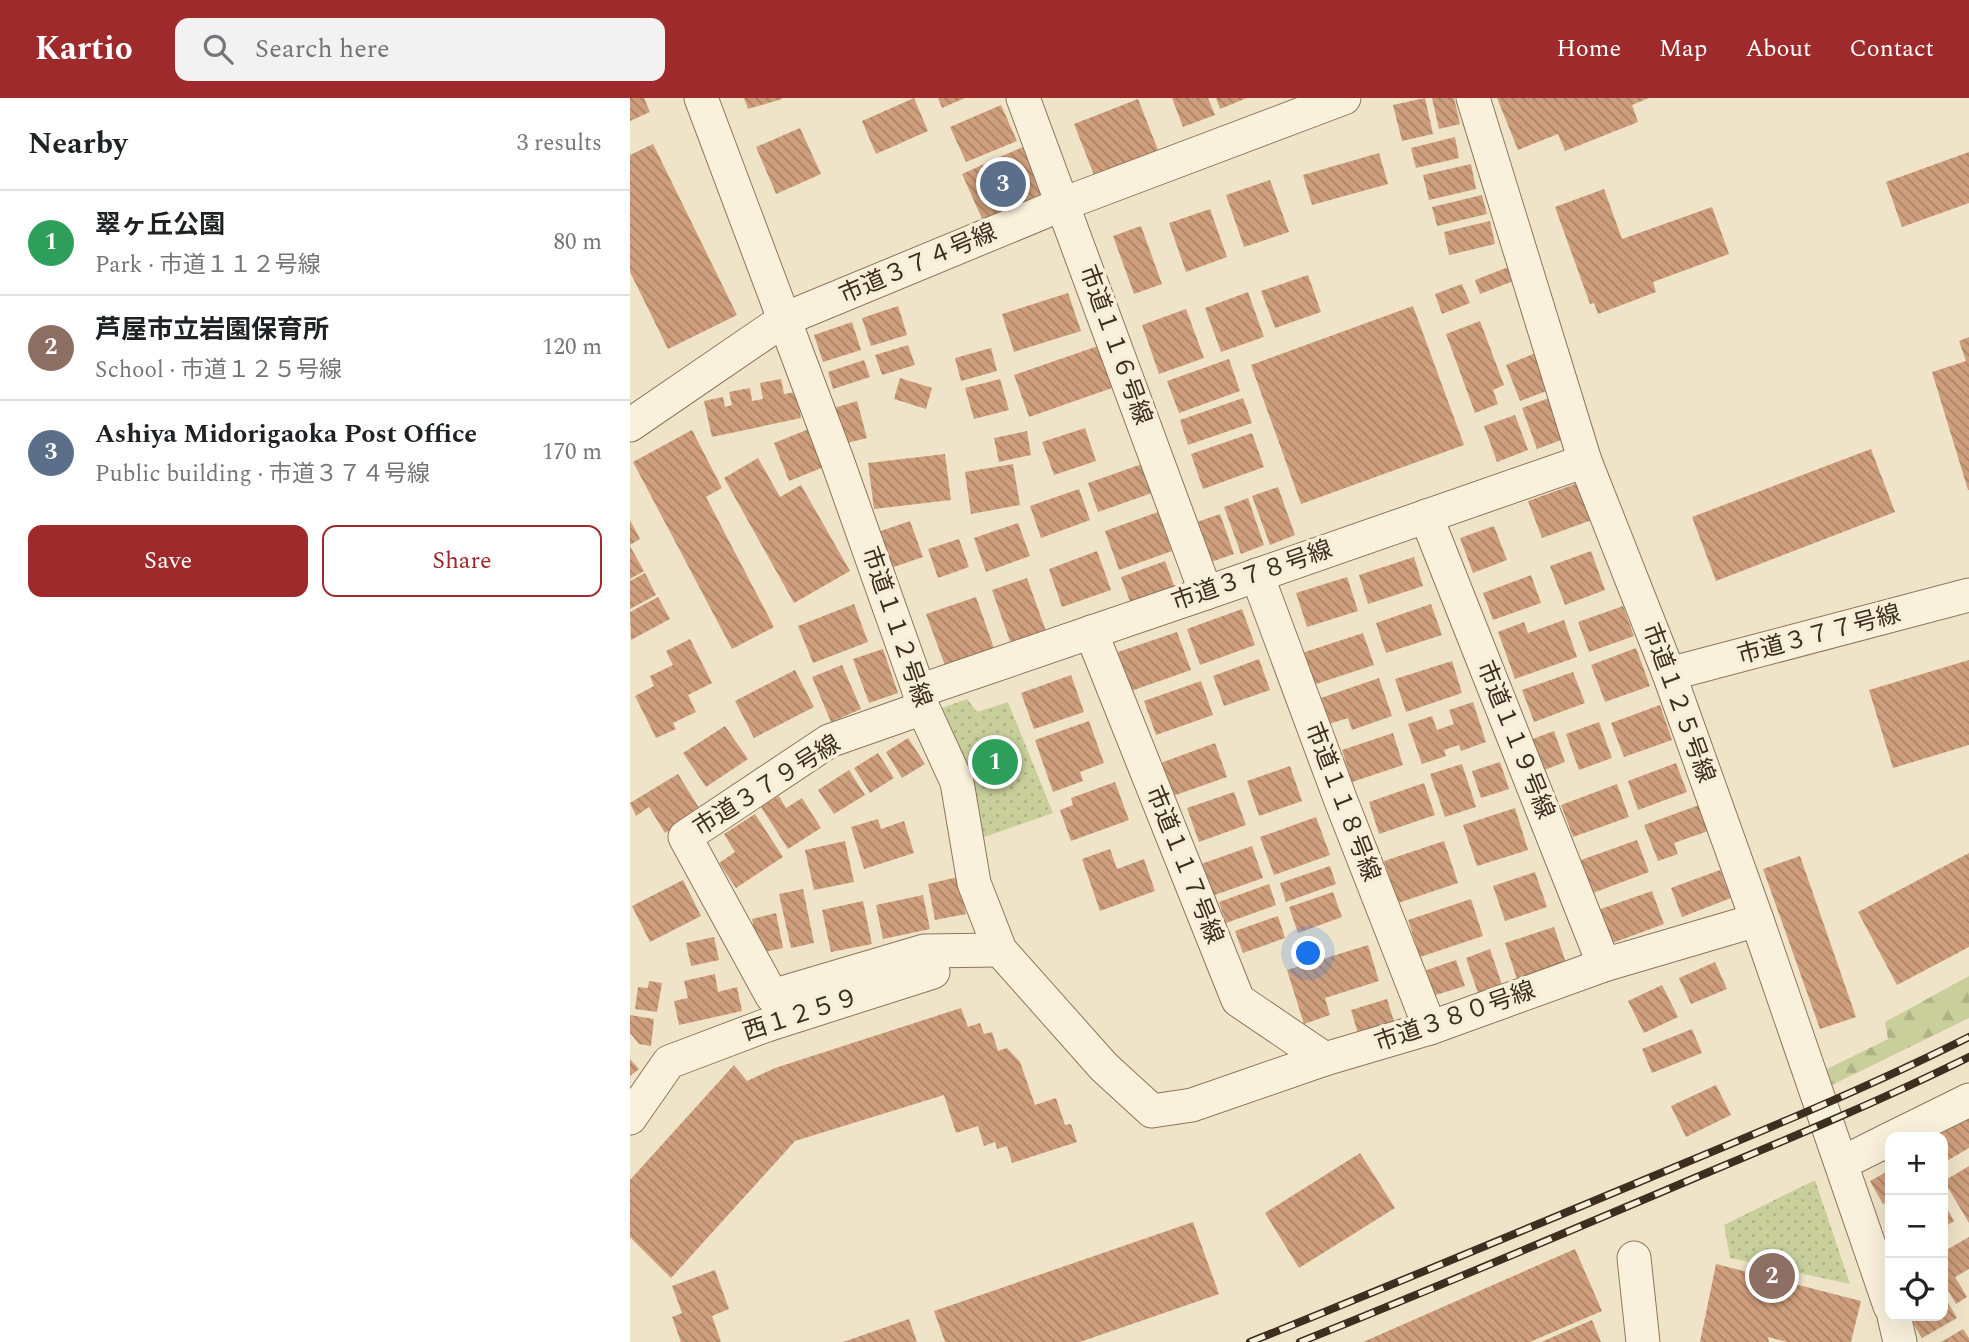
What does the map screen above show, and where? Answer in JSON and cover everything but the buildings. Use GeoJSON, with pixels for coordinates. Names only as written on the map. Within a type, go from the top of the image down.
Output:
{"type":"FeatureCollection","features":[{"type":"Feature","properties":{"kind":"street","name":"市道１１２号線"},"geometry":{"type":"LineString","coordinates":[[701,98],[785,319],[921,700],[957,782],[974,883],[1000,950],[1104,1067],[1153,1111]]}},
{"type":"Feature","properties":{"kind":"street","name":"市道１１６号線"},"geometry":{"type":"LineString","coordinates":[[1023,98],[1206,593]]}},
{"type":"Feature","properties":{"kind":"street","name":"市道３７４号線"},"geometry":{"type":"LineString","coordinates":[[630,425],[785,319],[1063,204],[1344,98]]}},
{"type":"Feature","properties":{"kind":"street","name":"市道１２５号線"},"geometry":{"type":"LineString","coordinates":[[1473,98],[1585,461],[1669,674],[1885,1291]]}},
{"type":"Feature","properties":{"kind":"street","name":"市道３７８号線"},"geometry":{"type":"LineString","coordinates":[[921,700],[1091,632],[1585,461]]}},
{"type":"Feature","properties":{"kind":"street","name":"市道１１９号線"},"geometry":{"type":"LineString","coordinates":[[1426,516],[1604,965]]}},
{"type":"Feature","properties":{"kind":"street","name":"市道１１８号線"},"geometry":{"type":"LineString","coordinates":[[1257,575],[1341,801],[1430,1028]]}},
{"type":"Feature","properties":{"kind":"street","name":"市道３７７号線"},"geometry":{"type":"LineString","coordinates":[[1669,674],[1969,595]]}},
{"type":"Feature","properties":{"kind":"street","name":"市道１１７号線"},"geometry":{"type":"LineString","coordinates":[[1091,632],[1238,1000],[1325,1059]]}},
{"type":"Feature","properties":{"kind":"street","name":"市道３７９号線"},"geometry":{"type":"LineString","coordinates":[[921,700],[829,741],[685,837],[772,996],[924,951],[1000,950]]}},
{"type":"Feature","properties":{"kind":"street","name":"市道３８０号線"},"geometry":{"type":"LineString","coordinates":[[1153,1111],[1192,1105],[1325,1059],[1430,1028],[1604,965],[1757,920]]}},
{"type":"Feature","properties":{"kind":"street","name":"西１２５９"},"geometry":{"type":"LineString","coordinates":[[630,1118],[669,1062],[767,1025],[1000,950]]}},
{"type":"Feature","properties":{"kind":"street"},"geometry":{"type":"LineString","coordinates":[[1904,1132],[1969,1100]]}},
{"type":"Feature","properties":{"kind":"street"},"geometry":{"type":"LineString","coordinates":[[1842,1163],[1885,1142]]}},
{"type":"Feature","properties":{"kind":"street"},"geometry":{"type":"LineString","coordinates":[[1633,1258],[1643,1342]]}},
{"type":"Feature","properties":{"kind":"street"},"geometry":{"type":"LineString","coordinates":[[1895,1321],[1900,1342]]}},
{"type":"Feature","properties":{"kind":"green space"},"geometry":{"type":"Polygon","coordinates":[[[967,699],[977,712],[1008,702],[1053,813],[982,838],[939,709],[967,699]]]}},
{"type":"Feature","properties":{"kind":"green space"},"geometry":{"type":"Polygon","coordinates":[[[1969,976],[1969,1018],[1830,1086],[1823,1071],[1888,1039],[1885,1022],[1969,976]]]}},
{"type":"Feature","properties":{"kind":"green space"},"geometry":{"type":"Polygon","coordinates":[[[1815,1180],[1850,1284],[1730,1258],[1724,1225],[1815,1180]]]}},
{"type":"Feature","properties":{"kind":"railway"},"geometry":{"type":"LineString","coordinates":[[1250,1342],[1782,1122],[1895,1073],[1969,1037]]}},
{"type":"Feature","properties":{"kind":"railway"},"geometry":{"type":"LineString","coordinates":[[1300,1342],[1800,1134],[1969,1057]]}},
{"type":"Feature","properties":{"kind":"place","name":"Ashiya Midorigaoka Post Office"},"geometry":{"type":"Point","coordinates":[1003,184]}},
{"type":"Feature","properties":{"kind":"place","name":"翠ヶ丘公園"},"geometry":{"type":"Point","coordinates":[995,762]}},
{"type":"Feature","properties":{"kind":"place","name":"芦屋市立岩園保育所"},"geometry":{"type":"Point","coordinates":[1772,1276]}}]}
